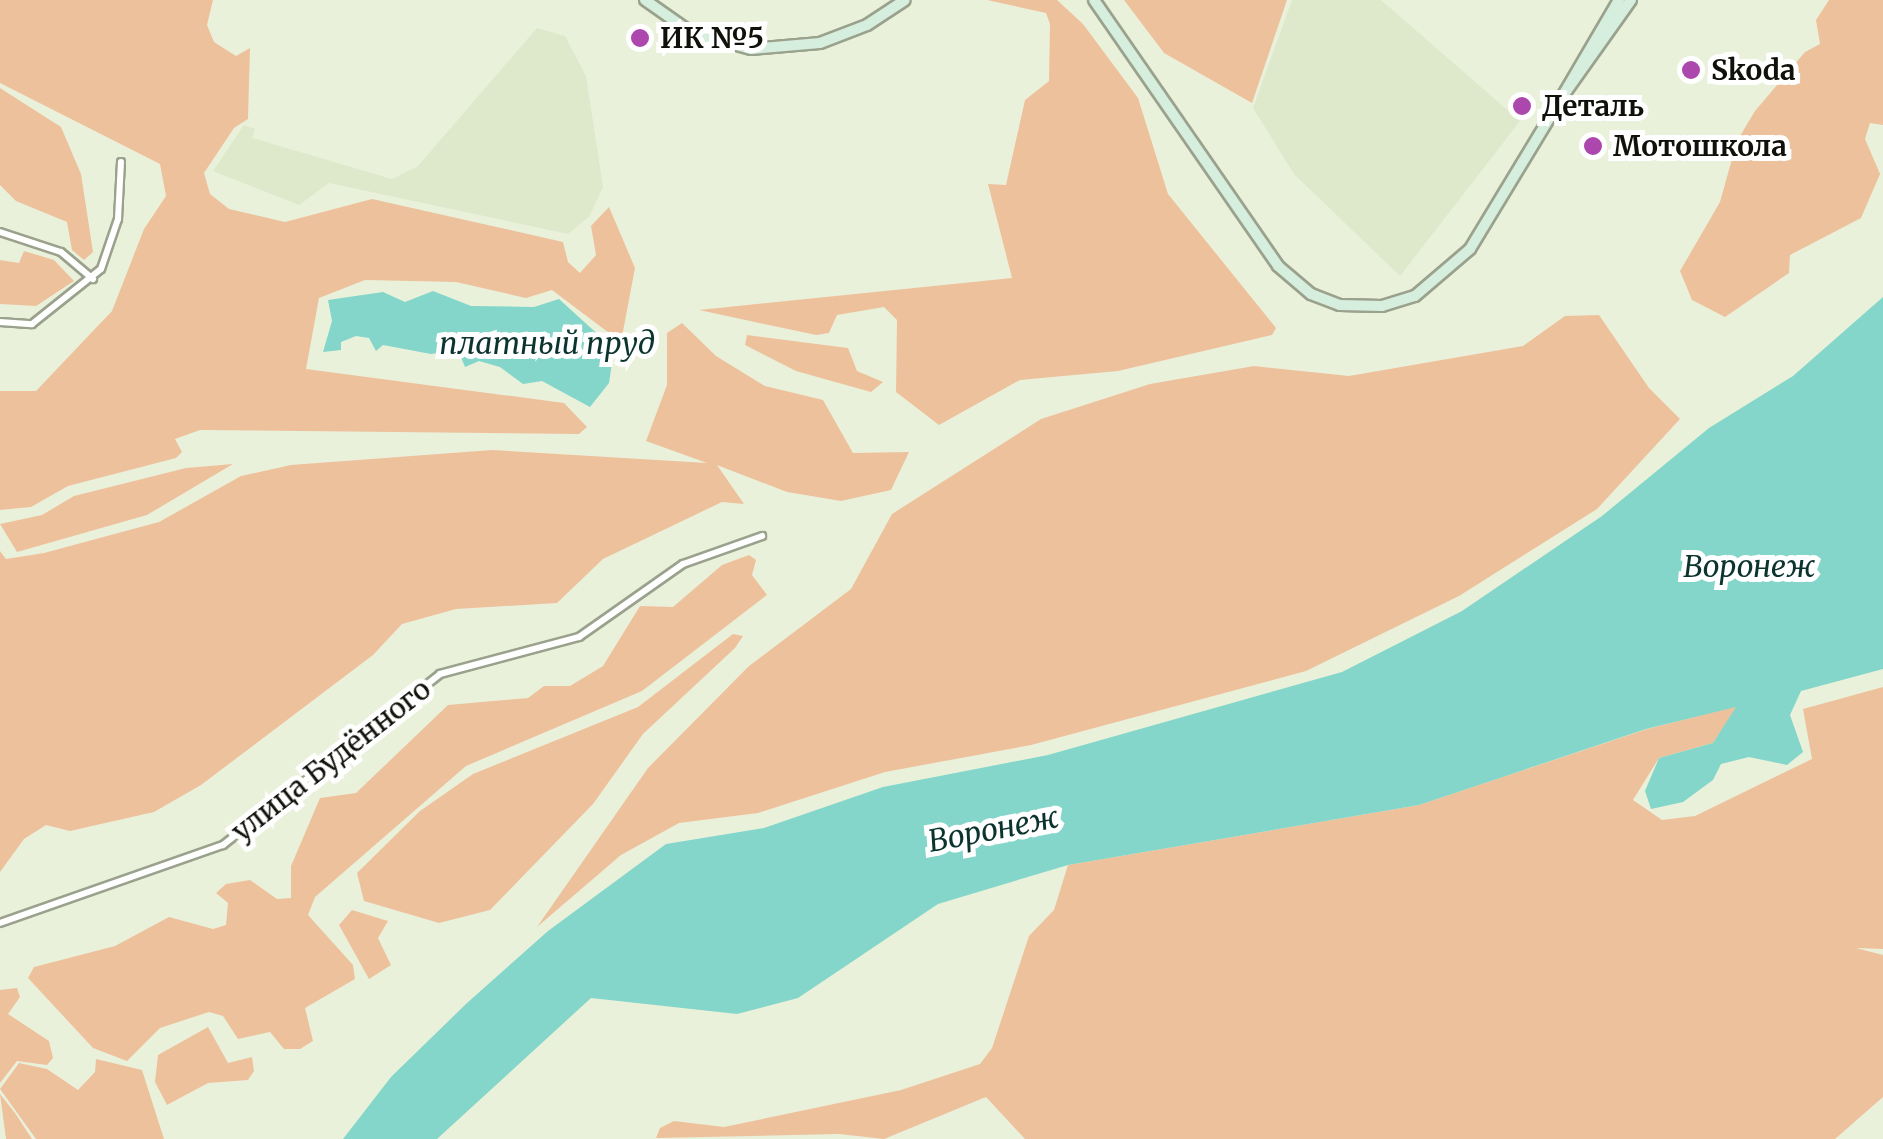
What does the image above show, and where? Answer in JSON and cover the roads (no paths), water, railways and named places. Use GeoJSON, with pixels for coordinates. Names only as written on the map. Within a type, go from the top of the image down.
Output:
{"type":"FeatureCollection","features":[{"type":"Feature","properties":{"kind":"main road"},"geometry":{"type":"LineString","coordinates":[[645,0],[692,33],[751,49],[820,43],[867,26],[904,0]]}},
{"type":"Feature","properties":{"kind":"main road"},"geometry":{"type":"LineString","coordinates":[[1094,0],[1278,266],[1311,294],[1340,305],[1382,306],[1415,296],[1470,250],[1619,0]]}},
{"type":"Feature","properties":{"kind":"main road"},"geometry":{"type":"LineString","coordinates":[[1561,99],[1631,0]]}},
{"type":"Feature","properties":{"kind":"street"},"geometry":{"type":"LineString","coordinates":[[0,322],[32,324],[92,279],[118,219],[122,162]]}},
{"type":"Feature","properties":{"kind":"street"},"geometry":{"type":"LineString","coordinates":[[0,232],[61,252],[92,279]]}},
{"type":"Feature","properties":{"kind":"street","name":"улица Будённого"},"geometry":{"type":"LineString","coordinates":[[0,923],[223,845],[440,674],[579,636],[683,564],[762,536]]}},
{"type":"Feature","properties":{"kind":"water","name":"платный пруд"},"geometry":{"type":"Polygon","coordinates":[[[433,291],[471,306],[534,307],[559,299],[614,349],[609,383],[590,407],[542,381],[523,384],[500,367],[479,361],[465,367],[458,350],[431,354],[383,345],[376,351],[369,338],[356,336],[341,342],[341,350],[323,352],[332,321],[328,300],[383,292],[405,302],[433,291]]]}},
{"type":"Feature","properties":{"kind":"water","name":"Воронеж"},"geometry":{"type":"Polygon","coordinates":[[[1883,297],[1883,669],[1801,691],[1790,715],[1803,752],[1787,765],[1749,757],[1721,764],[1713,780],[1683,802],[1651,809],[1645,791],[1659,758],[1713,743],[1736,707],[1646,729],[1419,805],[1068,865],[938,904],[798,998],[737,1014],[591,998],[437,1139],[343,1139],[391,1077],[467,1003],[548,931],[666,844],[764,828],[883,787],[1048,755],[1342,672],[1462,611],[1602,516],[1709,428],[1793,376],[1883,297]]]}},
{"type":"Feature","properties":{"kind":"place","name":"ИК №5"},"geometry":{"type":"Point","coordinates":[640,38]}},
{"type":"Feature","properties":{"kind":"place","name":"Skoda"},"geometry":{"type":"Point","coordinates":[1691,70]}},
{"type":"Feature","properties":{"kind":"place","name":"Деталь"},"geometry":{"type":"Point","coordinates":[1522,106]}},
{"type":"Feature","properties":{"kind":"place","name":"Мотошкола"},"geometry":{"type":"Point","coordinates":[1593,146]}}]}
